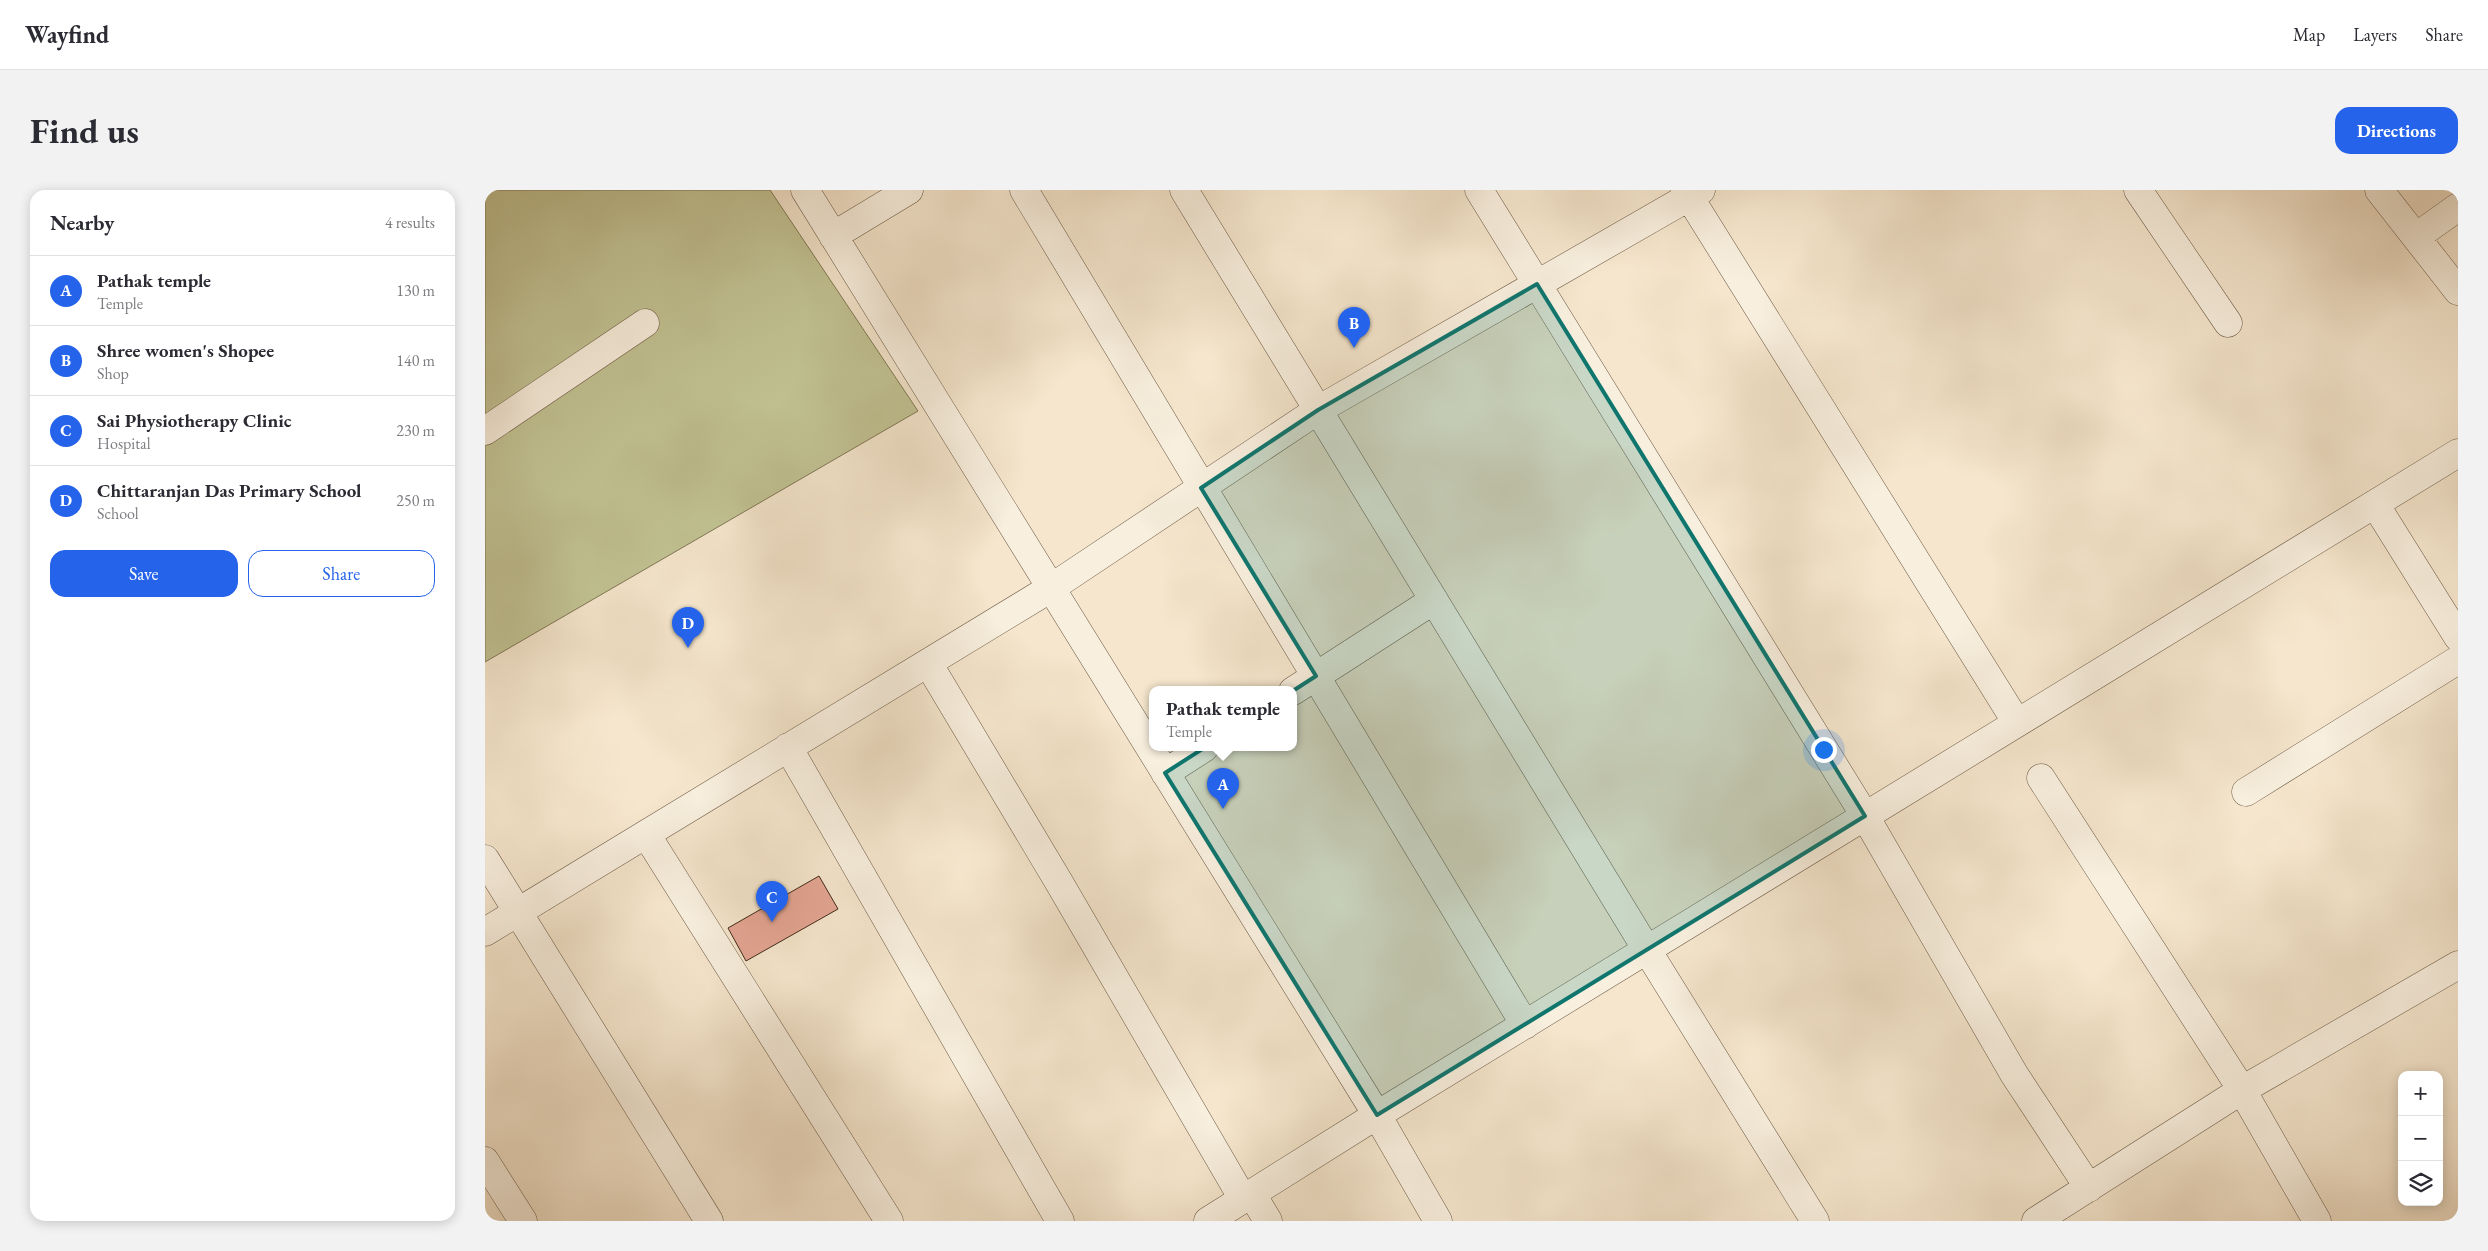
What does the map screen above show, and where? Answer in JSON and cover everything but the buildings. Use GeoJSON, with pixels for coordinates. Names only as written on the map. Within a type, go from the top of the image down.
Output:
{"type":"FeatureCollection","features":[{"type":"Feature","properties":{"kind":"street"},"geometry":{"type":"LineString","coordinates":[[805,190],[1149,746]]}},
{"type":"Feature","properties":{"kind":"street"},"geometry":{"type":"LineString","coordinates":[[833,236],[909,190]]}},
{"type":"Feature","properties":{"kind":"street"},"geometry":{"type":"LineString","coordinates":[[1024,190],[1201,488],[1525,1025]]}},
{"type":"Feature","properties":{"kind":"street"},"geometry":{"type":"LineString","coordinates":[[1185,190],[1647,950],[1815,1221]]}},
{"type":"Feature","properties":{"kind":"street"},"geometry":{"type":"LineString","coordinates":[[1479,190],[1865,816],[2014,1074],[2089,1188]]}},
{"type":"Feature","properties":{"kind":"street"},"geometry":{"type":"LineString","coordinates":[[2138,190],[2228,323]]}},
{"type":"Feature","properties":{"kind":"street"},"geometry":{"type":"LineString","coordinates":[[2379,190],[2458,291]]}},
{"type":"Feature","properties":{"kind":"street"},"geometry":{"type":"LineString","coordinates":[[485,932],[1051,588],[1318,410],[1692,192],[2017,723]]}},
{"type":"Feature","properties":{"kind":"street"},"geometry":{"type":"LineString","coordinates":[[2416,237],[2458,207]]}},
{"type":"Feature","properties":{"kind":"street"},"geometry":{"type":"LineString","coordinates":[[485,431],[645,323]]}},
{"type":"Feature","properties":{"kind":"street"},"geometry":{"type":"LineString","coordinates":[[1208,1221],[1377,1115],[2458,454]]}},
{"type":"Feature","properties":{"kind":"street"},"geometry":{"type":"LineString","coordinates":[[2375,504],[2458,637]]}},
{"type":"Feature","properties":{"kind":"street"},"geometry":{"type":"LineString","coordinates":[[1297,688],[1434,600]]}},
{"type":"Feature","properties":{"kind":"street"},"geometry":{"type":"LineString","coordinates":[[2247,792],[2458,660]]}},
{"type":"Feature","properties":{"kind":"street"},"geometry":{"type":"LineString","coordinates":[[928,663],[1248,1196],[1268,1221]]}},
{"type":"Feature","properties":{"kind":"street"},"geometry":{"type":"LineString","coordinates":[[788,747],[1060,1221]]}},
{"type":"Feature","properties":{"kind":"street"},"geometry":{"type":"LineString","coordinates":[[1152,751],[1377,1115],[1439,1221]]}},
{"type":"Feature","properties":{"kind":"street"},"geometry":{"type":"LineString","coordinates":[[1165,772],[1199,751]]}},
{"type":"Feature","properties":{"kind":"street"},"geometry":{"type":"LineString","coordinates":[[2041,778],[2242,1090],[2317,1221]]}},
{"type":"Feature","properties":{"kind":"street"},"geometry":{"type":"LineString","coordinates":[[646,834],[889,1221]]}},
{"type":"Feature","properties":{"kind":"street"},"geometry":{"type":"LineString","coordinates":[[485,859],[709,1221]]}},
{"type":"Feature","properties":{"kind":"street"},"geometry":{"type":"LineString","coordinates":[[2037,1221],[2242,1090],[2458,965]]}},
{"type":"Feature","properties":{"kind":"street"},"geometry":{"type":"LineString","coordinates":[[485,1161],[523,1221]]}},
{"type":"Feature","properties":{"kind":"highlighted area"},"geometry":{"type":"Polygon","coordinates":[[[1537,284],[1865,816],[1377,1115],[1165,773],[1316,676],[1201,488],[1318,410],[1537,284]]]}},
{"type":"Feature","properties":{"kind":"green space"},"geometry":{"type":"Polygon","coordinates":[[[485,190],[770,190],[918,411],[485,662],[485,190]]]}},
{"type":"Feature","properties":{"kind":"place","name":"Shree women's Shopee"},"geometry":{"type":"Point","coordinates":[1354,348]}},
{"type":"Feature","properties":{"kind":"place","name":"Chittaranjan Das Primary School"},"geometry":{"type":"Point","coordinates":[688,648]}},
{"type":"Feature","properties":{"kind":"place","name":"Pathak temple"},"geometry":{"type":"Point","coordinates":[1223,809]}},
{"type":"Feature","properties":{"kind":"place","name":"Sai Physiotherapy Clinic"},"geometry":{"type":"Point","coordinates":[772,922]}}]}
